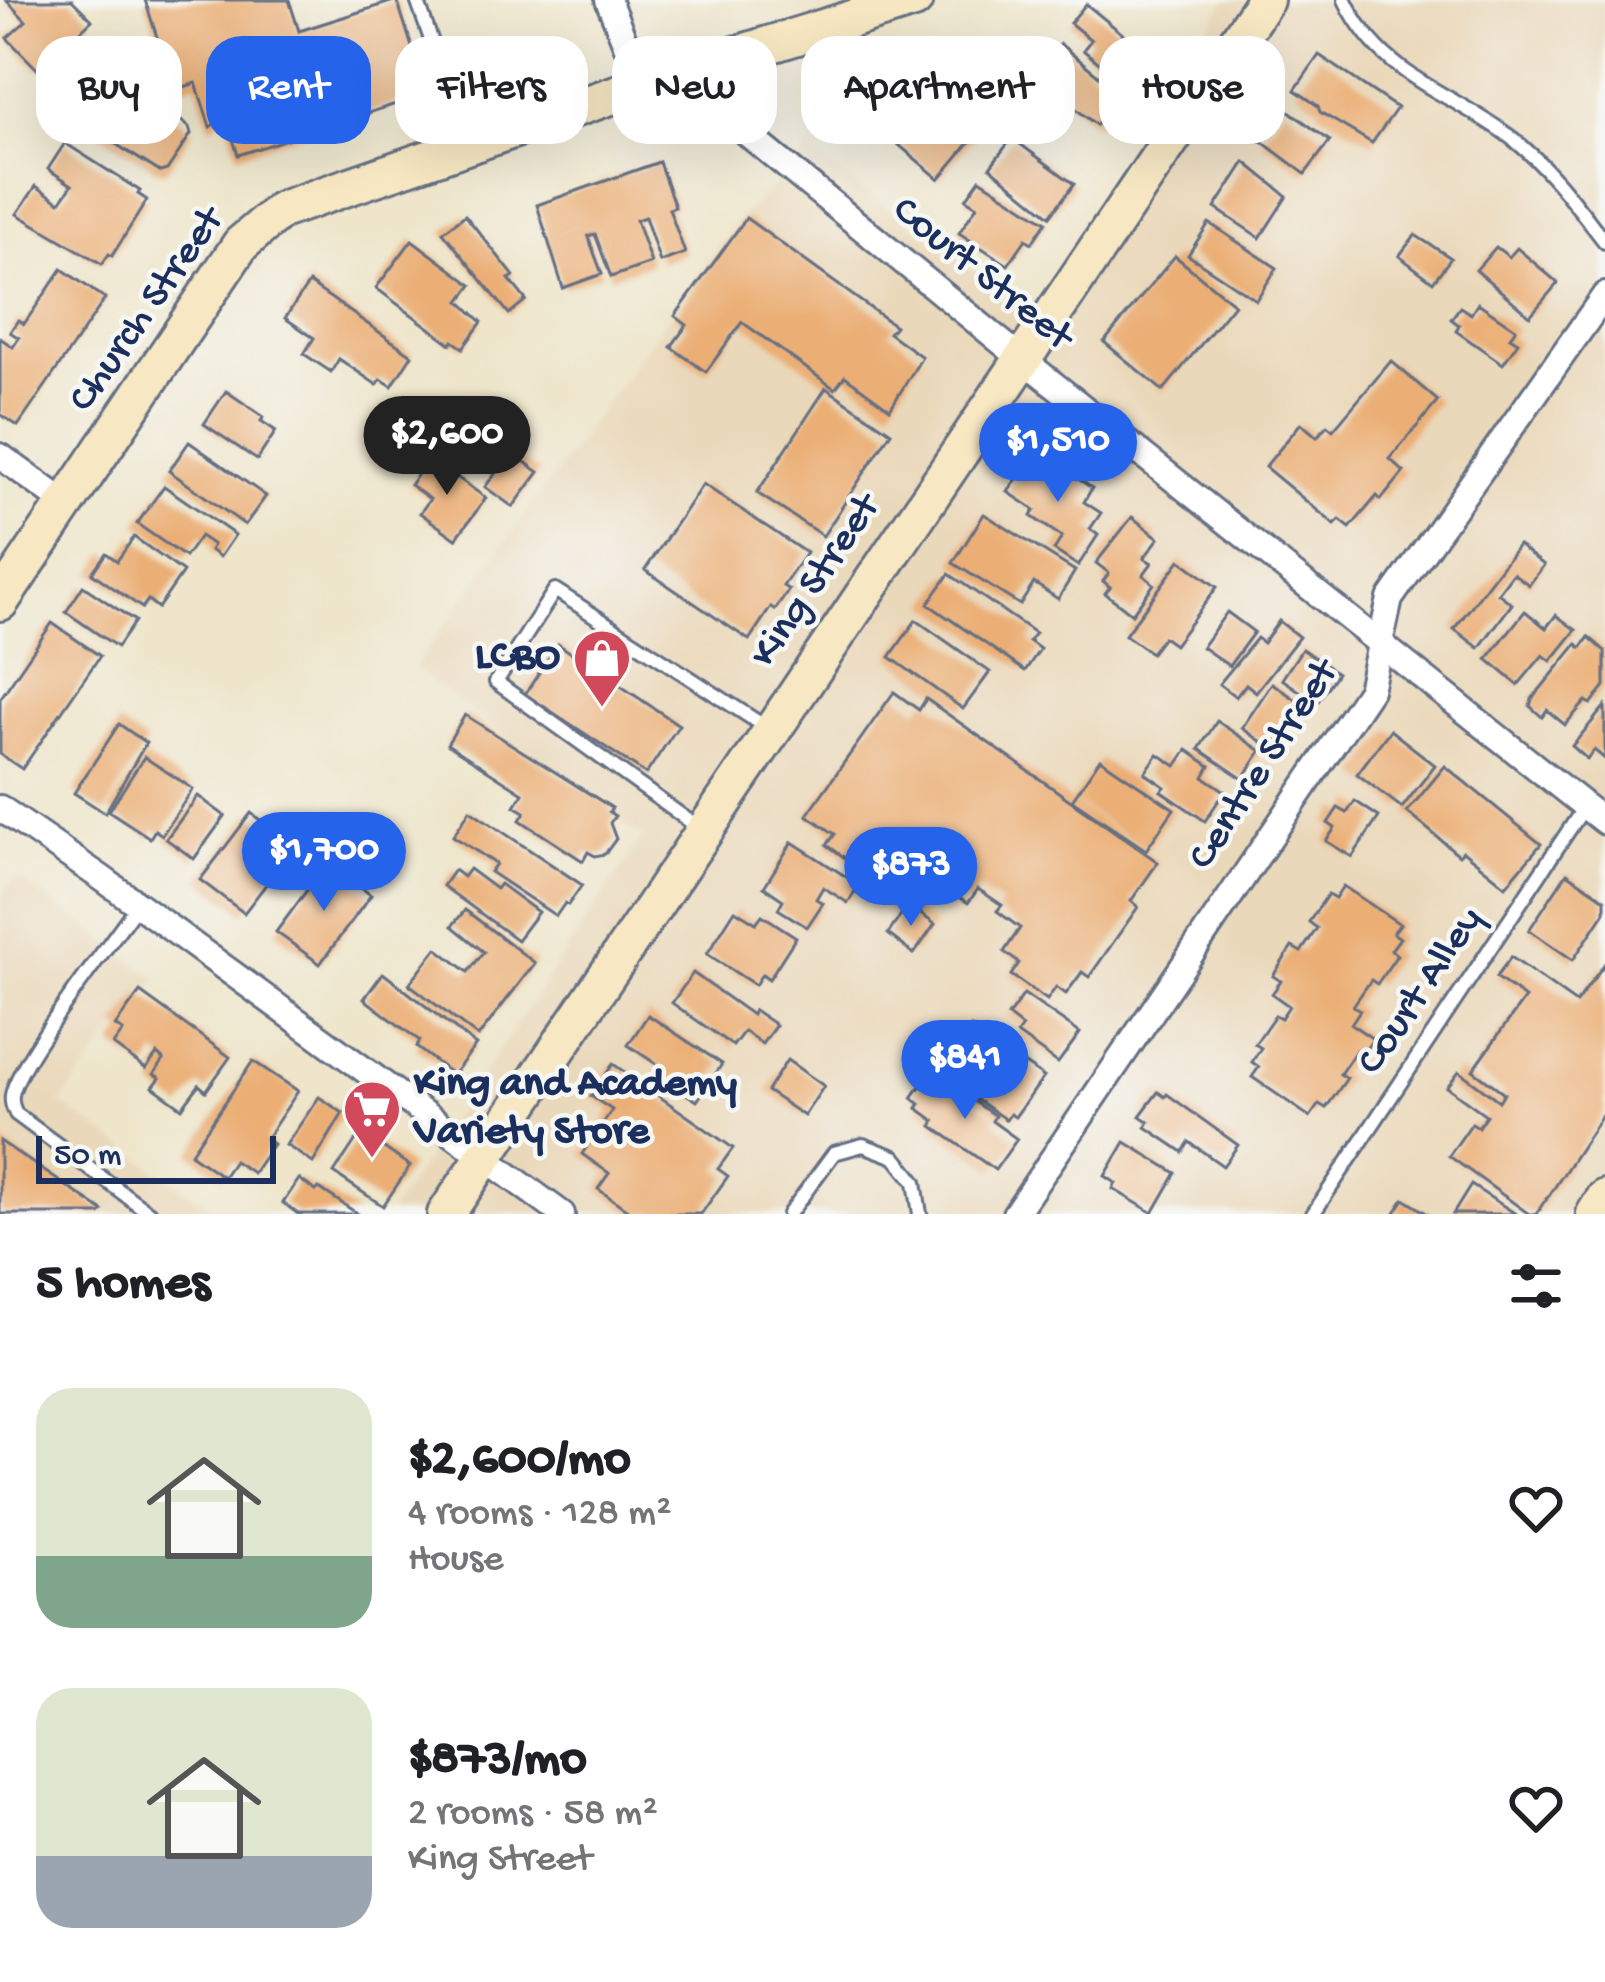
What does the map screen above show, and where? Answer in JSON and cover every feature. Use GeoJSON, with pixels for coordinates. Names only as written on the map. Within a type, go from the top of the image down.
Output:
{"type":"FeatureCollection","features":[{"type":"Feature","properties":{"kind":"street","name":"Court Street"},"geometry":{"type":"LineString","coordinates":[[608,0],[623,36]]}},
{"type":"Feature","properties":{"kind":"street","name":"Church Street"},"geometry":{"type":"LineString","coordinates":[[777,42],[914,0]]}},
{"type":"Feature","properties":{"kind":"street","name":"King Street"},"geometry":{"type":"LineString","coordinates":[[446,1214],[1265,0]]}},
{"type":"Feature","properties":{"kind":"street","name":"Church Street"},"geometry":{"type":"LineString","coordinates":[[0,602],[241,244],[281,210],[612,96]]}},
{"type":"Feature","properties":{"kind":"street","name":"Court Street"},"geometry":{"type":"LineString","coordinates":[[759,144],[1377,644],[1595,814]]}},
{"type":"Feature","properties":{"kind":"street","name":"Centre Street"},"geometry":{"type":"LineString","coordinates":[[1015,1214],[1370,690],[1390,599],[1604,300]]}},
{"type":"Feature","properties":{"kind":"street"},"geometry":{"type":"LineString","coordinates":[[0,456],[68,505]]}},
{"type":"Feature","properties":{"kind":"street"},"geometry":{"type":"LineString","coordinates":[[0,808],[562,1214]]}},
{"type":"Feature","properties":{"kind":"street"},"geometry":{"type":"LineString","coordinates":[[1595,1214],[1605,1198]]}},
{"type":"Feature","properties":{"kind":"lane"},"geometry":{"type":"LineString","coordinates":[[417,0],[468,146]]}},
{"type":"Feature","properties":{"kind":"lane"},"geometry":{"type":"LineString","coordinates":[[1346,0],[1377,51],[1415,80],[1519,143],[1549,172],[1605,242]]}},
{"type":"Feature","properties":{"kind":"lane"},"geometry":{"type":"LineString","coordinates":[[704,831],[496,682],[555,590],[771,730]]}},
{"type":"Feature","properties":{"kind":"lane","name":"Court Alley"},"geometry":{"type":"LineString","coordinates":[[1313,1214],[1595,814]]}},
{"type":"Feature","properties":{"kind":"lane"},"geometry":{"type":"LineString","coordinates":[[138,904],[28,1062],[12,1093],[12,1103],[16,1114],[151,1214]]}},
{"type":"Feature","properties":{"kind":"lane"},"geometry":{"type":"LineString","coordinates":[[789,1214],[834,1153],[862,1145],[895,1157],[915,1182],[920,1214]]}},
{"type":"Feature","properties":{"kind":"shaded area"},"geometry":{"type":"Polygon","coordinates":[[[1226,0],[1605,0],[1605,1214],[389,1214],[643,837],[414,668],[742,216],[809,151],[1031,311],[1136,144],[1285,144],[1285,36],[1203,36],[1226,0]]]}},
{"type":"Feature","properties":{"kind":"shaded area"},"geometry":{"type":"Polygon","coordinates":[[[16,877],[157,978],[60,1103],[220,1214],[0,1214],[0,897],[16,877]]]}},
{"type":"Feature","properties":{"kind":"building"},"geometry":{"type":"Polygon","coordinates":[[[6,0],[72,0],[92,20],[75,36],[36,36],[36,68],[7,38],[26,21],[6,0]]]}},
{"type":"Feature","properties":{"kind":"building"},"geometry":{"type":"Polygon","coordinates":[[[145,0],[289,0],[299,31],[397,0],[408,36],[395,36],[395,104],[371,112],[371,36],[206,36],[206,114],[196,83],[182,87],[182,36],[157,36],[145,0]]]}},
{"type":"Feature","properties":{"kind":"building"},"geometry":{"type":"Polygon","coordinates":[[[1086,4],[1125,36],[1099,36],[1099,63],[1083,50],[1091,40],[1070,23],[1086,4]]]}},
{"type":"Feature","properties":{"kind":"building"},"geometry":{"type":"Polygon","coordinates":[[[1319,55],[1397,108],[1372,143],[1320,112],[1295,90],[1319,55]]]}},
{"type":"Feature","properties":{"kind":"building"},"geometry":{"type":"Polygon","coordinates":[[[1075,56],[1099,76],[1096,125],[1075,108],[1075,56]]]}},
{"type":"Feature","properties":{"kind":"building"},"geometry":{"type":"Polygon","coordinates":[[[1285,108],[1330,141],[1305,174],[1265,144],[1285,144],[1285,108]]]}},
{"type":"Feature","properties":{"kind":"building"},"geometry":{"type":"Polygon","coordinates":[[[182,121],[191,134],[167,170],[160,172],[116,144],[182,144],[182,121]]]}},
{"type":"Feature","properties":{"kind":"building"},"geometry":{"type":"Polygon","coordinates":[[[67,144],[147,200],[102,264],[17,214],[36,186],[60,202],[72,185],[48,169],[67,144]]]}},
{"type":"Feature","properties":{"kind":"building"},"geometry":{"type":"Polygon","coordinates":[[[235,144],[272,144],[238,155],[235,144]]]}},
{"type":"Feature","properties":{"kind":"building"},"geometry":{"type":"Polygon","coordinates":[[[898,144],[968,144],[939,179],[898,144]]]}},
{"type":"Feature","properties":{"kind":"building"},"geometry":{"type":"Polygon","coordinates":[[[1007,144],[1020,144],[1074,184],[1050,216],[990,167],[1007,144]]]}},
{"type":"Feature","properties":{"kind":"building"},"geometry":{"type":"Polygon","coordinates":[[[659,162],[685,253],[660,262],[645,217],[636,220],[651,263],[611,277],[595,234],[588,236],[602,274],[563,288],[537,205],[659,162]]]}},
{"type":"Feature","properties":{"kind":"building"},"geometry":{"type":"Polygon","coordinates":[[[1245,162],[1287,196],[1260,238],[1215,208],[1245,162]]]}},
{"type":"Feature","properties":{"kind":"building"},"geometry":{"type":"Polygon","coordinates":[[[980,179],[1046,222],[1032,243],[1026,239],[1008,265],[959,233],[977,206],[966,199],[980,179]]]}},
{"type":"Feature","properties":{"kind":"building"},"geometry":{"type":"Polygon","coordinates":[[[465,215],[514,276],[509,279],[526,300],[509,314],[443,232],[465,215]]]}},
{"type":"Feature","properties":{"kind":"building"},"geometry":{"type":"Polygon","coordinates":[[[746,218],[895,326],[889,333],[922,357],[890,409],[845,376],[835,389],[742,322],[706,372],[671,347],[687,325],[675,316],[746,218]]]}},
{"type":"Feature","properties":{"kind":"building"},"geometry":{"type":"Polygon","coordinates":[[[1209,223],[1277,268],[1256,300],[1188,255],[1209,223]]]}},
{"type":"Feature","properties":{"kind":"building"},"geometry":{"type":"Polygon","coordinates":[[[1415,235],[1451,258],[1433,282],[1399,256],[1415,235]]]}},
{"type":"Feature","properties":{"kind":"building"},"geometry":{"type":"Polygon","coordinates":[[[412,240],[472,285],[460,301],[482,322],[463,348],[376,288],[412,240]]]}},
{"type":"Feature","properties":{"kind":"building"},"geometry":{"type":"Polygon","coordinates":[[[1496,247],[1509,257],[1517,248],[1558,283],[1530,316],[1476,270],[1496,247]]]}},
{"type":"Feature","properties":{"kind":"building"},"geometry":{"type":"Polygon","coordinates":[[[1175,256],[1234,304],[1163,391],[1104,342],[1175,256]]]}},
{"type":"Feature","properties":{"kind":"building"},"geometry":{"type":"Polygon","coordinates":[[[62,269],[105,299],[18,426],[0,414],[0,338],[13,347],[19,338],[10,332],[18,320],[24,324],[62,269]]]}},
{"type":"Feature","properties":{"kind":"building"},"geometry":{"type":"Polygon","coordinates":[[[309,283],[412,355],[392,386],[381,379],[377,385],[339,359],[331,372],[304,354],[314,338],[285,318],[309,283]]]}},
{"type":"Feature","properties":{"kind":"building"},"geometry":{"type":"Polygon","coordinates":[[[1478,303],[1516,329],[1510,337],[1518,342],[1503,364],[1456,331],[1459,325],[1451,319],[1460,307],[1471,314],[1478,303]]]}},
{"type":"Feature","properties":{"kind":"building"},"geometry":{"type":"Polygon","coordinates":[[[1391,361],[1438,401],[1390,459],[1404,472],[1381,500],[1377,496],[1350,528],[1340,520],[1335,525],[1265,467],[1301,423],[1317,437],[1327,425],[1333,430],[1391,361]]]}},
{"type":"Feature","properties":{"kind":"building"},"geometry":{"type":"Polygon","coordinates":[[[826,388],[891,432],[823,536],[757,493],[826,388]]]}},
{"type":"Feature","properties":{"kind":"building"},"geometry":{"type":"Polygon","coordinates":[[[226,391],[276,431],[257,460],[204,424],[226,391]]]}},
{"type":"Feature","properties":{"kind":"building"},"geometry":{"type":"Polygon","coordinates":[[[189,442],[266,496],[245,525],[169,471],[189,442]]]}},
{"type":"Feature","properties":{"kind":"building"},"geometry":{"type":"Polygon","coordinates":[[[1035,451],[1092,488],[1084,502],[1101,513],[1090,529],[1098,535],[1078,566],[1054,550],[1062,537],[1031,516],[1035,510],[1008,492],[1035,451]]]}},
{"type":"Feature","properties":{"kind":"building"},"geometry":{"type":"Polygon","coordinates":[[[511,452],[539,472],[513,507],[485,487],[511,452]]]}},
{"type":"Feature","properties":{"kind":"building"},"geometry":{"type":"Polygon","coordinates":[[[430,458],[486,498],[456,539],[420,513],[430,499],[410,485],[430,458]]]}},
{"type":"Feature","properties":{"kind":"building"},"geometry":{"type":"Polygon","coordinates":[[[703,484],[806,553],[783,586],[789,590],[749,640],[645,570],[703,484]]]}},
{"type":"Feature","properties":{"kind":"building"},"geometry":{"type":"Polygon","coordinates":[[[164,486],[235,535],[220,557],[200,536],[185,557],[137,524],[164,486]]]}},
{"type":"Feature","properties":{"kind":"building"},"geometry":{"type":"Polygon","coordinates":[[[984,514],[1075,571],[1058,599],[1034,583],[1020,605],[953,563],[984,514]]]}},
{"type":"Feature","properties":{"kind":"building"},"geometry":{"type":"Polygon","coordinates":[[[1132,517],[1159,538],[1144,558],[1152,563],[1143,575],[1154,584],[1132,614],[1105,593],[1110,587],[1103,581],[1109,573],[1096,563],[1132,517]]]}},
{"type":"Feature","properties":{"kind":"building"},"geometry":{"type":"Polygon","coordinates":[[[134,537],[183,572],[158,608],[148,600],[142,608],[92,573],[106,553],[117,561],[134,537]]]}},
{"type":"Feature","properties":{"kind":"building"},"geometry":{"type":"Polygon","coordinates":[[[1518,545],[1544,565],[1529,585],[1513,573],[1498,593],[1512,604],[1479,648],[1454,629],[1518,545]]]}},
{"type":"Feature","properties":{"kind":"building"},"geometry":{"type":"Polygon","coordinates":[[[1180,560],[1217,587],[1174,645],[1163,637],[1151,653],[1125,635],[1180,560]]]}},
{"type":"Feature","properties":{"kind":"building"},"geometry":{"type":"Polygon","coordinates":[[[949,574],[1035,633],[1029,641],[1040,649],[1025,671],[928,604],[949,574]]]}},
{"type":"Feature","properties":{"kind":"building"},"geometry":{"type":"Polygon","coordinates":[[[83,586],[135,621],[117,647],[66,612],[83,586]]]}},
{"type":"Feature","properties":{"kind":"building"},"geometry":{"type":"Polygon","coordinates":[[[1525,611],[1546,628],[1556,615],[1576,630],[1551,661],[1543,655],[1518,685],[1487,659],[1525,611]]]}},
{"type":"Feature","properties":{"kind":"building"},"geometry":{"type":"Polygon","coordinates":[[[1227,612],[1254,632],[1229,666],[1202,647],[1227,612]]]}},
{"type":"Feature","properties":{"kind":"building"},"geometry":{"type":"Polygon","coordinates":[[[916,620],[990,672],[963,709],[890,657],[916,620]]]}},
{"type":"Feature","properties":{"kind":"building"},"geometry":{"type":"Polygon","coordinates":[[[1279,621],[1299,637],[1256,692],[1246,684],[1236,697],[1219,684],[1257,638],[1263,643],[1279,621]]]}},
{"type":"Feature","properties":{"kind":"building"},"geometry":{"type":"Polygon","coordinates":[[[52,623],[100,656],[22,769],[0,754],[0,699],[52,623]]]}},
{"type":"Feature","properties":{"kind":"building"},"geometry":{"type":"Polygon","coordinates":[[[1589,637],[1605,651],[1605,686],[1565,725],[1547,710],[1542,717],[1530,706],[1532,699],[1577,644],[1581,648],[1589,637]]]}},
{"type":"Feature","properties":{"kind":"building","name":"LCBO"},"geometry":{"type":"Polygon","coordinates":[[[558,644],[679,725],[646,774],[525,694],[558,644]]]}},
{"type":"Feature","properties":{"kind":"building"},"geometry":{"type":"Polygon","coordinates":[[[1302,649],[1337,673],[1317,703],[1282,679],[1302,649]]]}},
{"type":"Feature","properties":{"kind":"building"},"geometry":{"type":"Polygon","coordinates":[[[1272,683],[1302,704],[1272,749],[1242,728],[1272,683]]]}},
{"type":"Feature","properties":{"kind":"building"},"geometry":{"type":"Polygon","coordinates":[[[894,692],[919,710],[926,699],[1158,862],[1131,901],[1138,907],[1089,977],[1082,972],[1066,994],[1056,987],[1047,1000],[1011,975],[1019,963],[1004,952],[1020,928],[997,911],[1002,905],[978,889],[968,903],[952,892],[962,878],[942,863],[931,879],[907,862],[895,878],[869,859],[862,870],[827,845],[835,834],[807,815],[894,692]]]}},
{"type":"Feature","properties":{"kind":"building"},"geometry":{"type":"Polygon","coordinates":[[[1605,706],[1605,759],[1594,750],[1587,759],[1572,746],[1605,706]]]}},
{"type":"Feature","properties":{"kind":"building"},"geometry":{"type":"Polygon","coordinates":[[[465,715],[612,808],[609,812],[615,816],[610,823],[616,839],[605,854],[588,852],[583,861],[520,820],[525,812],[515,806],[523,793],[447,744],[465,715]]]}},
{"type":"Feature","properties":{"kind":"building"},"geometry":{"type":"Polygon","coordinates":[[[1217,721],[1261,751],[1243,779],[1199,749],[1217,721]]]}},
{"type":"Feature","properties":{"kind":"building"},"geometry":{"type":"Polygon","coordinates":[[[119,724],[146,743],[105,813],[74,793],[119,724]]]}},
{"type":"Feature","properties":{"kind":"building"},"geometry":{"type":"Polygon","coordinates":[[[1390,730],[1435,765],[1402,808],[1357,774],[1390,730]]]}},
{"type":"Feature","properties":{"kind":"building"},"geometry":{"type":"Polygon","coordinates":[[[1187,750],[1210,766],[1204,777],[1225,791],[1205,821],[1161,791],[1165,787],[1145,773],[1158,754],[1176,766],[1187,750]]]}},
{"type":"Feature","properties":{"kind":"building"},"geometry":{"type":"Polygon","coordinates":[[[144,757],[193,789],[162,835],[155,830],[150,838],[109,811],[144,757]]]}},
{"type":"Feature","properties":{"kind":"building"},"geometry":{"type":"Polygon","coordinates":[[[1100,759],[1174,809],[1146,850],[1072,800],[1100,759]]]}},
{"type":"Feature","properties":{"kind":"building"},"geometry":{"type":"Polygon","coordinates":[[[1445,766],[1541,844],[1506,886],[1407,812],[1445,766]]]}},
{"type":"Feature","properties":{"kind":"building"},"geometry":{"type":"Polygon","coordinates":[[[198,796],[225,816],[194,859],[166,839],[198,796]]]}},
{"type":"Feature","properties":{"kind":"building"},"geometry":{"type":"Polygon","coordinates":[[[1355,801],[1379,817],[1352,857],[1326,841],[1335,828],[1328,823],[1338,808],[1347,813],[1355,801]]]}},
{"type":"Feature","properties":{"kind":"building"},"geometry":{"type":"Polygon","coordinates":[[[470,810],[582,885],[556,916],[490,872],[496,864],[453,836],[470,810]]]}},
{"type":"Feature","properties":{"kind":"building"},"geometry":{"type":"Polygon","coordinates":[[[251,813],[295,847],[244,913],[200,880],[251,813]]]}},
{"type":"Feature","properties":{"kind":"building"},"geometry":{"type":"Polygon","coordinates":[[[792,842],[859,885],[848,903],[823,887],[816,899],[823,903],[807,927],[778,909],[783,900],[764,887],[792,842]]]}},
{"type":"Feature","properties":{"kind":"building"},"geometry":{"type":"Polygon","coordinates":[[[327,863],[371,895],[320,964],[276,932],[327,863]]]}},
{"type":"Feature","properties":{"kind":"building"},"geometry":{"type":"Polygon","coordinates":[[[469,869],[496,889],[500,884],[538,912],[517,940],[443,886],[454,870],[463,877],[469,869]]]}},
{"type":"Feature","properties":{"kind":"building"},"geometry":{"type":"Polygon","coordinates":[[[1567,873],[1605,899],[1605,912],[1573,960],[1529,930],[1567,873]]]}},
{"type":"Feature","properties":{"kind":"building"},"geometry":{"type":"Polygon","coordinates":[[[1343,886],[1400,924],[1393,933],[1400,938],[1391,950],[1397,955],[1377,984],[1371,980],[1353,1006],[1360,1010],[1351,1024],[1373,1039],[1363,1053],[1357,1049],[1340,1074],[1347,1078],[1326,1108],[1319,1104],[1310,1117],[1252,1077],[1259,1067],[1252,1062],[1261,1048],[1255,1044],[1275,1015],[1281,1018],[1289,1006],[1272,994],[1281,981],[1273,976],[1292,947],[1301,952],[1317,928],[1309,922],[1328,894],[1335,898],[1343,886]]]}},
{"type":"Feature","properties":{"kind":"building"},"geometry":{"type":"Polygon","coordinates":[[[908,905],[935,924],[914,954],[888,934],[908,905]]]}},
{"type":"Feature","properties":{"kind":"building"},"geometry":{"type":"Polygon","coordinates":[[[465,910],[535,963],[478,1037],[409,984],[437,948],[468,972],[484,952],[452,926],[465,910]]]}},
{"type":"Feature","properties":{"kind":"building"},"geometry":{"type":"Polygon","coordinates":[[[735,910],[756,923],[762,915],[796,937],[769,979],[762,974],[755,985],[707,954],[735,910]]]}},
{"type":"Feature","properties":{"kind":"building"},"geometry":{"type":"Polygon","coordinates":[[[1511,957],[1576,1003],[1605,963],[1605,1111],[1537,1214],[1529,1214],[1449,1156],[1472,1123],[1478,1127],[1486,1115],[1447,1087],[1459,1071],[1499,1101],[1504,1093],[1473,1070],[1525,998],[1496,977],[1511,957]]]}},
{"type":"Feature","properties":{"kind":"building"},"geometry":{"type":"Polygon","coordinates":[[[383,973],[476,1045],[453,1075],[416,1047],[420,1041],[364,999],[383,973]]]}},
{"type":"Feature","properties":{"kind":"building"},"geometry":{"type":"Polygon","coordinates":[[[693,973],[752,1015],[754,1010],[776,1025],[762,1044],[744,1031],[733,1046],[672,1003],[693,973]]]}},
{"type":"Feature","properties":{"kind":"building"},"geometry":{"type":"Polygon","coordinates":[[[140,992],[230,1057],[206,1091],[199,1085],[182,1108],[153,1087],[160,1078],[154,1074],[164,1060],[157,1054],[146,1069],[113,1045],[123,1031],[115,1026],[140,992]]]}},
{"type":"Feature","properties":{"kind":"building"},"geometry":{"type":"Polygon","coordinates":[[[1024,994],[1080,1033],[1058,1063],[1017,1034],[1022,1027],[1008,1016],[1024,994]]]}},
{"type":"Feature","properties":{"kind":"building"},"geometry":{"type":"Polygon","coordinates":[[[648,1015],[722,1064],[697,1101],[657,1075],[662,1068],[628,1045],[648,1015]]]}},
{"type":"Feature","properties":{"kind":"building"},"geometry":{"type":"Polygon","coordinates":[[[971,1027],[1044,1077],[1015,1117],[1010,1114],[1006,1120],[943,1076],[946,1071],[937,1064],[961,1029],[967,1033],[971,1027]]]}},
{"type":"Feature","properties":{"kind":"building"},"geometry":{"type":"Polygon","coordinates":[[[787,1060],[824,1086],[804,1116],[767,1091],[787,1060]]]}},
{"type":"Feature","properties":{"kind":"building"},"geometry":{"type":"Polygon","coordinates":[[[253,1061],[298,1091],[266,1139],[273,1144],[253,1173],[234,1161],[223,1177],[190,1154],[253,1061]]]}},
{"type":"Feature","properties":{"kind":"building"},"geometry":{"type":"Polygon","coordinates":[[[613,1064],[733,1148],[718,1169],[728,1176],[701,1214],[633,1214],[598,1189],[609,1173],[582,1154],[612,1110],[591,1096],[613,1064]]]}},
{"type":"Feature","properties":{"kind":"building"},"geometry":{"type":"Polygon","coordinates":[[[939,1077],[995,1116],[992,1121],[1017,1139],[995,1170],[932,1126],[935,1121],[917,1108],[920,1104],[912,1098],[923,1082],[932,1089],[939,1077]]]}},
{"type":"Feature","properties":{"kind":"building"},"geometry":{"type":"Polygon","coordinates":[[[1158,1092],[1238,1145],[1223,1166],[1189,1142],[1183,1152],[1146,1127],[1149,1122],[1140,1116],[1158,1092]]]}},
{"type":"Feature","properties":{"kind":"building"},"geometry":{"type":"Polygon","coordinates":[[[319,1097],[343,1113],[313,1163],[286,1145],[319,1097]]]}},
{"type":"Feature","properties":{"kind":"building"},"geometry":{"type":"Polygon","coordinates":[[[361,1132],[410,1166],[383,1206],[334,1173],[361,1132]]]}},
{"type":"Feature","properties":{"kind":"building"},"geometry":{"type":"Polygon","coordinates":[[[0,1141],[103,1211],[0,1214],[0,1141]]]}},
{"type":"Feature","properties":{"kind":"building"},"geometry":{"type":"Polygon","coordinates":[[[1125,1142],[1176,1173],[1153,1213],[1113,1189],[1116,1183],[1105,1176],[1125,1142]]]}},
{"type":"Feature","properties":{"kind":"building"},"geometry":{"type":"Polygon","coordinates":[[[299,1179],[358,1214],[298,1214],[283,1203],[299,1179]]]}},
{"type":"Feature","properties":{"kind":"building"},"geometry":{"type":"Polygon","coordinates":[[[1471,1185],[1516,1214],[1453,1214],[1471,1185]]]}},
{"type":"Feature","properties":{"kind":"building"},"geometry":{"type":"Polygon","coordinates":[[[1404,1199],[1428,1214],[1394,1214],[1404,1199]]]}},
{"type":"Feature","properties":{"kind":"place","name":"LCBO"},"geometry":{"type":"Point","coordinates":[602,709]}},
{"type":"Feature","properties":{"kind":"place","name":"King and Academy Variety Store"},"geometry":{"type":"Point","coordinates":[372,1160]}}]}
